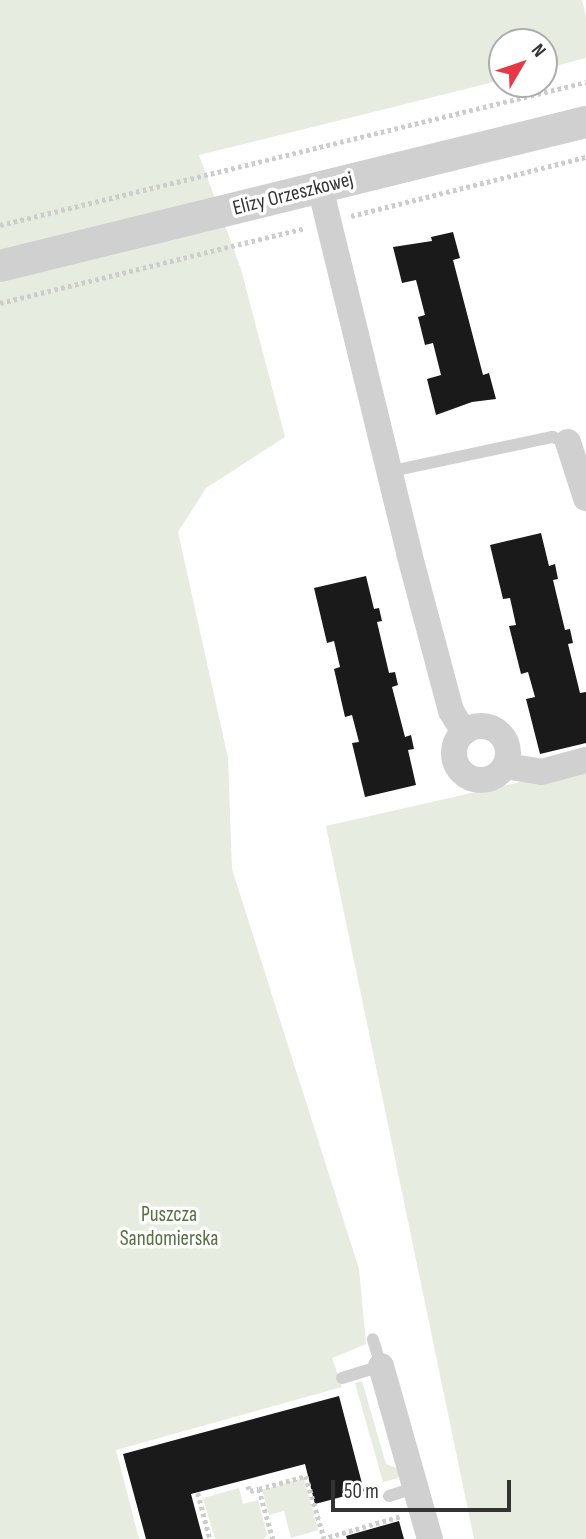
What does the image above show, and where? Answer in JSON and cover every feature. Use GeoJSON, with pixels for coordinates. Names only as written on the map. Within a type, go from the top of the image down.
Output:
{"type":"FeatureCollection","features":[{"type":"Feature","properties":{"kind":"street","name":"Elizy Orzeszkowej"},"geometry":{"type":"LineString","coordinates":[[0,266],[586,122]]}},
{"type":"Feature","properties":{"kind":"street"},"geometry":{"type":"LineString","coordinates":[[320,187],[448,698],[464,732]]}},
{"type":"Feature","properties":{"kind":"street"},"geometry":{"type":"LineString","coordinates":[[577,457],[586,498]]}},
{"type":"Feature","properties":{"kind":"street"},"geometry":{"type":"LineString","coordinates":[[505,766],[508,748],[499,732],[481,726],[464,732],[454,755],[461,771],[484,780],[505,766],[541,772],[586,760]]}},
{"type":"Feature","properties":{"kind":"street"},"geometry":{"type":"LineString","coordinates":[[381,1366],[430,1539]]}},
{"type":"Feature","properties":{"kind":"lane"},"geometry":{"type":"LineString","coordinates":[[393,471],[552,437],[577,457]]}},
{"type":"Feature","properties":{"kind":"lane"},"geometry":{"type":"LineString","coordinates":[[342,1378],[381,1366],[373,1339]]}},
{"type":"Feature","properties":{"kind":"lane"},"geometry":{"type":"LineString","coordinates":[[388,1496],[416,1487]]}},
{"type":"Feature","properties":{"kind":"path"},"geometry":{"type":"LineString","coordinates":[[0,225],[586,82]]}},
{"type":"Feature","properties":{"kind":"path"},"geometry":{"type":"LineString","coordinates":[[0,303],[586,158]]}},
{"type":"Feature","properties":{"kind":"path"},"geometry":{"type":"LineString","coordinates":[[248,1486],[250,1491],[306,1476],[322,1539],[344,1536],[386,1521]]}},
{"type":"Feature","properties":{"kind":"path"},"geometry":{"type":"LineString","coordinates":[[259,1489],[273,1539]]}},
{"type":"Feature","properties":{"kind":"path"},"geometry":{"type":"LineString","coordinates":[[198,1493],[210,1539]]}},
{"type":"Feature","properties":{"kind":"green space","name":"Puszcza Sandomierska"},"geometry":{"type":"Polygon","coordinates":[[[0,0],[582,0],[586,17],[586,58],[558,65],[558,28],[488,28],[488,83],[199,155],[241,269],[285,437],[206,488],[178,532],[228,758],[232,869],[359,1269],[366,1344],[332,1358],[342,1387],[116,1450],[139,1539],[0,1539],[0,0]]]}},
{"type":"Feature","properties":{"kind":"green space"},"geometry":{"type":"Polygon","coordinates":[[[586,767],[586,1539],[474,1539],[326,826],[586,767]]]}},
{"type":"Feature","properties":{"kind":"green space"},"geometry":{"type":"Polygon","coordinates":[[[362,1381],[386,1464],[402,1470],[398,1478],[383,1482],[355,1383],[362,1381]]]}},
{"type":"Feature","properties":{"kind":"green space"},"geometry":{"type":"Polygon","coordinates":[[[304,1478],[318,1530],[291,1538],[284,1511],[269,1515],[262,1490],[304,1478]]]}},
{"type":"Feature","properties":{"kind":"green space"},"geometry":{"type":"Polygon","coordinates":[[[239,1488],[243,1504],[258,1500],[267,1534],[264,1539],[215,1539],[203,1498],[239,1488]]]}},
{"type":"Feature","properties":{"kind":"building"},"geometry":{"type":"Polygon","coordinates":[[[453,232],[460,258],[453,260],[483,375],[489,373],[496,399],[472,402],[436,415],[427,379],[441,375],[433,343],[425,345],[418,317],[425,315],[416,280],[402,283],[393,247],[432,241],[431,237],[453,232]]]}},
{"type":"Feature","properties":{"kind":"building"},"geometry":{"type":"Polygon","coordinates":[[[541,533],[549,566],[555,564],[558,579],[553,580],[565,630],[570,629],[573,643],[568,644],[580,693],[586,692],[586,743],[540,754],[526,699],[535,697],[528,672],[521,674],[509,626],[516,625],[510,598],[503,599],[490,545],[541,533]]]}},
{"type":"Feature","properties":{"kind":"building"},"geometry":{"type":"Polygon","coordinates":[[[366,576],[374,609],[379,608],[382,621],[377,622],[389,673],[395,672],[398,685],[392,687],[405,737],[411,735],[414,749],[408,750],[416,785],[365,797],[352,743],[359,742],[352,715],[345,717],[334,669],[340,667],[334,641],[327,643],[314,588],[366,576]]]}},
{"type":"Feature","properties":{"kind":"building"},"geometry":{"type":"Polygon","coordinates":[[[339,1396],[364,1491],[315,1504],[305,1464],[191,1494],[203,1539],[146,1539],[123,1454],[339,1396]]]}},
{"type":"Feature","properties":{"kind":"building"},"geometry":{"type":"Polygon","coordinates":[[[399,1521],[404,1539],[347,1539],[346,1536],[399,1521]]]}}]}
